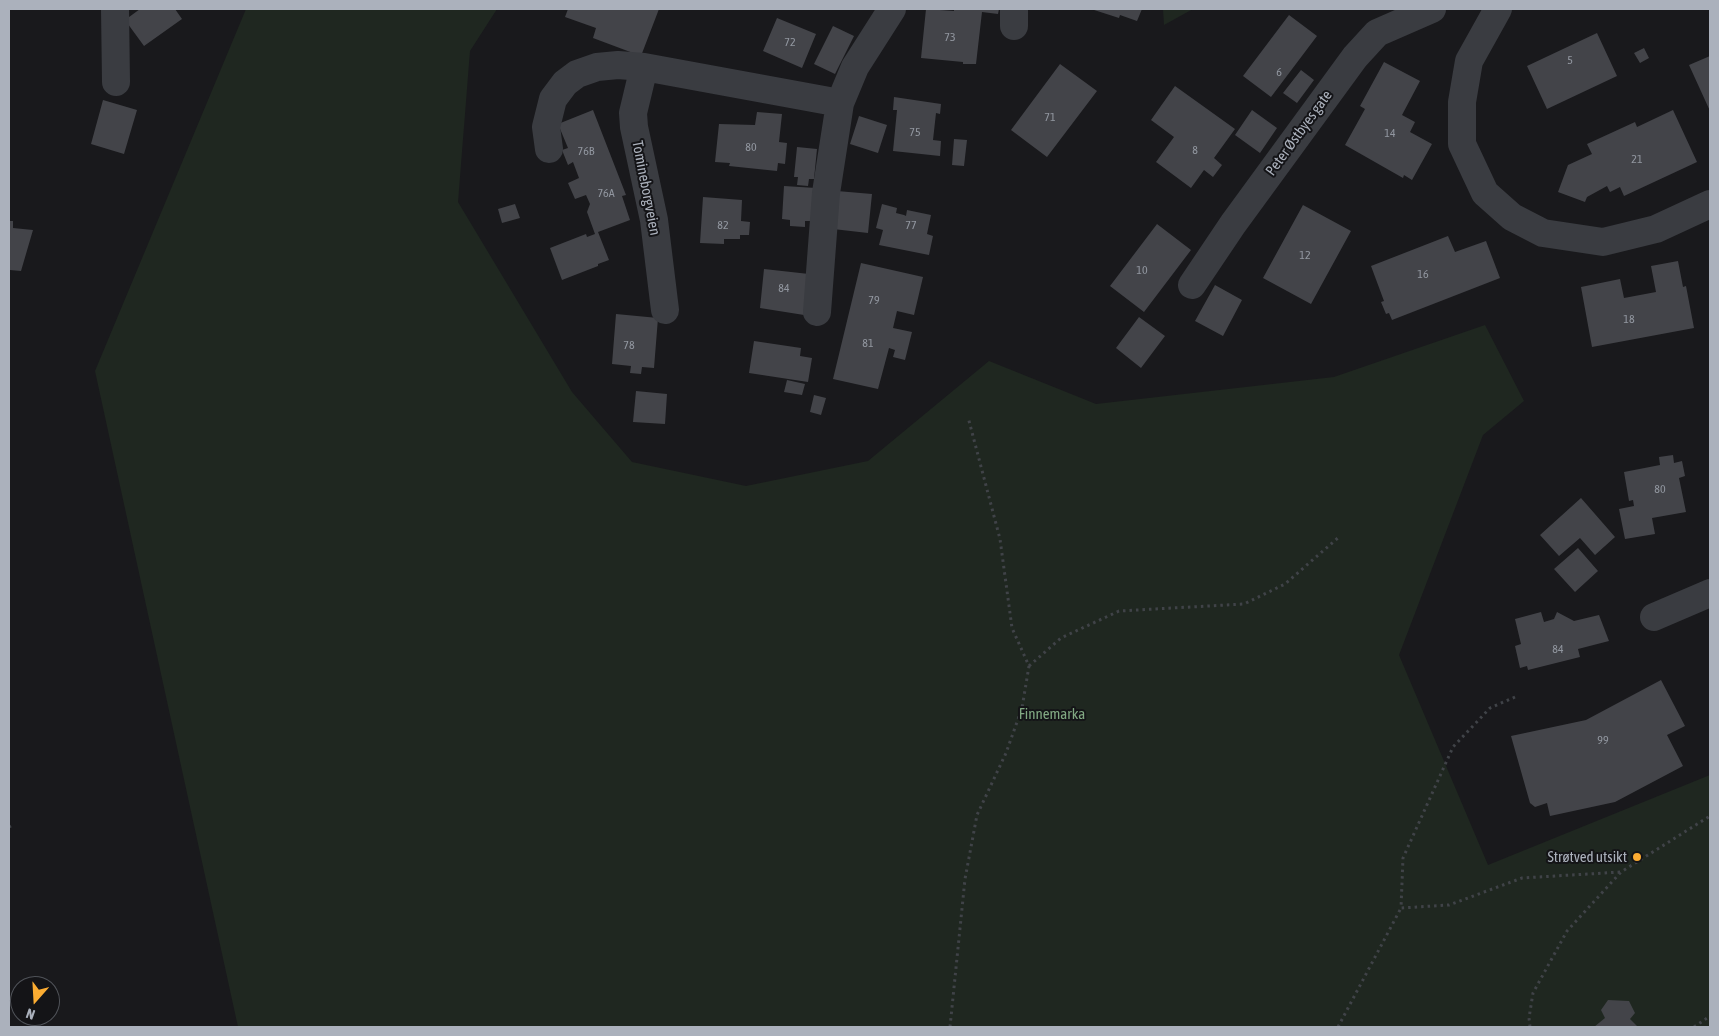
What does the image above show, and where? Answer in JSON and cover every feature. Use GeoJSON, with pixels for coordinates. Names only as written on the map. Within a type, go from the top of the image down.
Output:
{"type":"FeatureCollection","features":[{"type":"Feature","properties":{"kind":"street"},"geometry":{"type":"LineString","coordinates":[[114,9],[116,82]]}},
{"type":"Feature","properties":{"kind":"street"},"geometry":{"type":"LineString","coordinates":[[817,312],[826,193],[840,103],[855,67],[892,9]]}},
{"type":"Feature","properties":{"kind":"street","name":"Peter Østbyes gate"},"geometry":{"type":"LineString","coordinates":[[1192,285],[1233,224],[1354,57],[1377,33],[1432,9]]}},
{"type":"Feature","properties":{"kind":"street"},"geometry":{"type":"LineString","coordinates":[[1498,9],[1469,61],[1462,102],[1462,144],[1481,185],[1492,199],[1512,217],[1543,233],[1604,242],[1656,229],[1710,204]]}},
{"type":"Feature","properties":{"kind":"street"},"geometry":{"type":"LineString","coordinates":[[549,149],[546,127],[553,100],[565,83],[577,74],[597,67],[618,65],[644,67],[840,103]]}},
{"type":"Feature","properties":{"kind":"street","name":"Tomineborgveien"},"geometry":{"type":"LineString","coordinates":[[644,67],[633,113],[634,127],[654,220],[665,310]]}},
{"type":"Feature","properties":{"kind":"street"},"geometry":{"type":"LineString","coordinates":[[1654,617],[1710,593]]}},
{"type":"Feature","properties":{"kind":"path"},"geometry":{"type":"LineString","coordinates":[[950,1027],[964,879],[978,815],[1013,735],[1022,708],[1029,666],[1012,628],[1000,539],[968,417]]}},
{"type":"Feature","properties":{"kind":"path"},"geometry":{"type":"LineString","coordinates":[[1029,666],[1061,638],[1119,611],[1244,604],[1285,584],[1339,537]]}},
{"type":"Feature","properties":{"kind":"path"},"geometry":{"type":"LineString","coordinates":[[1338,1027],[1401,908],[1403,858],[1453,747],[1490,708],[1515,697]]}},
{"type":"Feature","properties":{"kind":"path"},"geometry":{"type":"LineString","coordinates":[[1530,1027],[1529,1018],[1534,994],[1567,931],[1621,872],[1710,816]]}},
{"type":"Feature","properties":{"kind":"path"},"geometry":{"type":"LineString","coordinates":[[1401,908],[1449,905],[1522,878],[1621,872]]}},
{"type":"Feature","properties":{"kind":"path"},"geometry":{"type":"LineString","coordinates":[[1694,1027],[1710,1016]]}},
{"type":"Feature","properties":{"kind":"green space","name":"Finnemarka"},"geometry":{"type":"Polygon","coordinates":[[[246,9],[497,9],[470,51],[458,202],[572,392],[632,462],[746,486],[868,461],[989,361],[1096,404],[1334,377],[1485,325],[1524,401],[1483,435],[1399,655],[1488,865],[1710,775],[1710,1027],[238,1027],[95,371],[246,9]]]}},
{"type":"Feature","properties":{"kind":"green space"},"geometry":{"type":"Polygon","coordinates":[[[1163,9],[1193,9],[1164,25],[1163,9]]]}},
{"type":"Feature","properties":{"kind":"building"},"geometry":{"type":"Polygon","coordinates":[[[140,9],[175,9],[182,19],[144,46],[125,20],[140,9]]]}},
{"type":"Feature","properties":{"kind":"building"},"geometry":{"type":"Polygon","coordinates":[[[568,9],[659,9],[641,56],[593,38],[596,28],[565,17],[568,9]]]}},
{"type":"Feature","properties":{"kind":"building"},"geometry":{"type":"Polygon","coordinates":[[[926,9],[954,11],[954,9],[999,9],[998,14],[982,12],[976,64],[921,58],[926,9]]]}},
{"type":"Feature","properties":{"kind":"building"},"geometry":{"type":"Polygon","coordinates":[[[1091,9],[1142,9],[1137,21],[1120,15],[1119,18],[1091,9]]]}},
{"type":"Feature","properties":{"kind":"building"},"geometry":{"type":"Polygon","coordinates":[[[1289,15],[1317,36],[1271,97],[1243,76],[1289,15]]]}},
{"type":"Feature","properties":{"kind":"building"},"geometry":{"type":"Polygon","coordinates":[[[777,18],[816,34],[802,68],[763,51],[777,18]]]}},
{"type":"Feature","properties":{"kind":"building"},"geometry":{"type":"Polygon","coordinates":[[[833,26],[854,36],[835,74],[814,64],[833,26]]]}},
{"type":"Feature","properties":{"kind":"building"},"geometry":{"type":"Polygon","coordinates":[[[1597,33],[1617,76],[1547,109],[1527,66],[1597,33]]]}},
{"type":"Feature","properties":{"kind":"building"},"geometry":{"type":"Polygon","coordinates":[[[1644,48],[1649,58],[1640,63],[1634,53],[1644,48]]]}},
{"type":"Feature","properties":{"kind":"building"},"geometry":{"type":"Polygon","coordinates":[[[1710,56],[1710,111],[1689,65],[1710,56]]]}},
{"type":"Feature","properties":{"kind":"building"},"geometry":{"type":"Polygon","coordinates":[[[1384,62],[1420,81],[1402,115],[1415,122],[1410,132],[1432,144],[1412,180],[1404,175],[1403,178],[1345,145],[1365,109],[1360,106],[1384,62]]]}},
{"type":"Feature","properties":{"kind":"building"},"geometry":{"type":"Polygon","coordinates":[[[1060,64],[1097,91],[1047,157],[1011,130],[1060,64]]]}},
{"type":"Feature","properties":{"kind":"building"},"geometry":{"type":"Polygon","coordinates":[[[1301,70],[1314,80],[1297,103],[1283,93],[1301,70]]]}},
{"type":"Feature","properties":{"kind":"building"},"geometry":{"type":"Polygon","coordinates":[[[1175,86],[1235,129],[1214,158],[1222,165],[1213,177],[1204,170],[1191,188],[1156,162],[1174,137],[1151,120],[1175,86]]]}},
{"type":"Feature","properties":{"kind":"building"},"geometry":{"type":"Polygon","coordinates":[[[894,97],[941,104],[940,114],[936,113],[933,140],[941,141],[940,156],[893,151],[897,110],[893,110],[894,97]]]}},
{"type":"Feature","properties":{"kind":"building"},"geometry":{"type":"Polygon","coordinates":[[[103,100],[137,110],[124,154],[91,144],[103,100]]]}},
{"type":"Feature","properties":{"kind":"building"},"geometry":{"type":"Polygon","coordinates":[[[593,110],[626,195],[622,196],[630,220],[598,232],[609,260],[562,280],[550,248],[586,234],[587,237],[595,234],[587,212],[590,204],[586,195],[575,199],[568,183],[579,178],[573,162],[568,165],[562,150],[568,148],[558,124],[593,110]]]}},
{"type":"Feature","properties":{"kind":"building"},"geometry":{"type":"Polygon","coordinates":[[[1252,110],[1277,128],[1260,153],[1235,135],[1252,110]]]}},
{"type":"Feature","properties":{"kind":"building"},"geometry":{"type":"Polygon","coordinates":[[[1673,110],[1697,162],[1624,196],[1620,187],[1610,192],[1607,186],[1587,197],[1585,202],[1558,192],[1568,165],[1592,154],[1587,144],[1635,122],[1637,127],[1673,110]]]}},
{"type":"Feature","properties":{"kind":"building"},"geometry":{"type":"Polygon","coordinates":[[[757,112],[782,114],[779,142],[787,143],[785,164],[778,163],[777,171],[729,166],[730,163],[715,162],[719,124],[755,125],[757,112]]]}},
{"type":"Feature","properties":{"kind":"building"},"geometry":{"type":"Polygon","coordinates":[[[859,116],[887,125],[878,153],[850,144],[859,116]]]}},
{"type":"Feature","properties":{"kind":"building"},"geometry":{"type":"Polygon","coordinates":[[[954,139],[967,140],[964,166],[952,165],[954,139]]]}},
{"type":"Feature","properties":{"kind":"building"},"geometry":{"type":"Polygon","coordinates":[[[797,147],[817,149],[814,179],[809,179],[808,186],[797,185],[798,177],[794,177],[797,147]]]}},
{"type":"Feature","properties":{"kind":"building"},"geometry":{"type":"Polygon","coordinates":[[[784,186],[816,188],[813,221],[805,221],[805,227],[790,226],[790,220],[782,219],[784,186]]]}},
{"type":"Feature","properties":{"kind":"building"},"geometry":{"type":"Polygon","coordinates":[[[837,191],[872,194],[868,233],[833,229],[837,191]]]}},
{"type":"Feature","properties":{"kind":"building"},"geometry":{"type":"Polygon","coordinates":[[[703,197],[742,200],[741,221],[750,222],[749,235],[740,235],[740,239],[724,239],[724,244],[700,243],[703,197]]]}},
{"type":"Feature","properties":{"kind":"building"},"geometry":{"type":"Polygon","coordinates":[[[515,204],[520,218],[502,223],[498,209],[515,204]]]}},
{"type":"Feature","properties":{"kind":"building"},"geometry":{"type":"Polygon","coordinates":[[[882,204],[897,208],[896,213],[906,216],[907,210],[931,215],[927,234],[933,236],[929,255],[879,245],[883,230],[876,228],[882,204]]]}},
{"type":"Feature","properties":{"kind":"building"},"geometry":{"type":"Polygon","coordinates":[[[1303,205],[1351,231],[1311,304],[1263,278],[1303,205]]]}},
{"type":"Feature","properties":{"kind":"building"},"geometry":{"type":"Polygon","coordinates":[[[9,221],[13,221],[13,228],[33,230],[21,271],[10,270],[9,221]]]}},
{"type":"Feature","properties":{"kind":"building"},"geometry":{"type":"Polygon","coordinates":[[[1157,224],[1191,250],[1144,312],[1110,286],[1157,224]]]}},
{"type":"Feature","properties":{"kind":"building"},"geometry":{"type":"Polygon","coordinates":[[[1448,236],[1455,252],[1486,241],[1500,278],[1392,320],[1389,313],[1386,314],[1381,302],[1384,301],[1371,266],[1448,236]]]}},
{"type":"Feature","properties":{"kind":"building"},"geometry":{"type":"Polygon","coordinates":[[[1678,261],[1683,287],[1686,286],[1694,328],[1592,347],[1581,287],[1620,279],[1624,298],[1656,292],[1651,266],[1678,261]]]}},
{"type":"Feature","properties":{"kind":"building"},"geometry":{"type":"Polygon","coordinates":[[[861,263],[923,277],[914,315],[897,311],[893,328],[912,332],[905,360],[893,357],[895,350],[889,348],[878,389],[833,379],[861,263]]]}},
{"type":"Feature","properties":{"kind":"building"},"geometry":{"type":"Polygon","coordinates":[[[764,269],[809,274],[804,315],[760,308],[764,269]]]}},
{"type":"Feature","properties":{"kind":"building"},"geometry":{"type":"Polygon","coordinates":[[[1215,285],[1242,300],[1223,336],[1195,321],[1215,285]]]}},
{"type":"Feature","properties":{"kind":"building"},"geometry":{"type":"Polygon","coordinates":[[[616,314],[658,318],[654,368],[642,367],[641,374],[630,373],[631,366],[612,364],[616,314]]]}},
{"type":"Feature","properties":{"kind":"building"},"geometry":{"type":"Polygon","coordinates":[[[1139,317],[1165,336],[1141,368],[1116,348],[1139,317]]]}},
{"type":"Feature","properties":{"kind":"building"},"geometry":{"type":"Polygon","coordinates":[[[754,341],[801,348],[800,356],[812,358],[808,382],[749,373],[754,341]]]}},
{"type":"Feature","properties":{"kind":"building"},"geometry":{"type":"Polygon","coordinates":[[[787,380],[805,384],[802,395],[784,392],[787,380]]]}},
{"type":"Feature","properties":{"kind":"building"},"geometry":{"type":"Polygon","coordinates":[[[636,391],[667,394],[665,424],[633,422],[636,391]]]}},
{"type":"Feature","properties":{"kind":"building"},"geometry":{"type":"Polygon","coordinates":[[[814,395],[826,398],[821,415],[810,412],[814,395]]]}},
{"type":"Feature","properties":{"kind":"building"},"geometry":{"type":"Polygon","coordinates":[[[1673,455],[1674,463],[1682,461],[1685,476],[1679,478],[1686,512],[1652,518],[1655,534],[1625,539],[1619,509],[1634,506],[1633,500],[1629,501],[1624,472],[1660,465],[1659,457],[1673,455]]]}},
{"type":"Feature","properties":{"kind":"building"},"geometry":{"type":"Polygon","coordinates":[[[1581,498],[1615,537],[1595,555],[1580,538],[1559,556],[1540,535],[1581,498]]]}},
{"type":"Feature","properties":{"kind":"building"},"geometry":{"type":"Polygon","coordinates":[[[1578,548],[1598,571],[1575,592],[1554,569],[1578,548]]]}},
{"type":"Feature","properties":{"kind":"building"},"geometry":{"type":"Polygon","coordinates":[[[1541,612],[1544,622],[1554,619],[1557,612],[1574,621],[1599,615],[1609,641],[1578,649],[1580,657],[1528,670],[1527,666],[1520,668],[1515,646],[1521,644],[1515,619],[1541,612]]]}},
{"type":"Feature","properties":{"kind":"building"},"geometry":{"type":"Polygon","coordinates":[[[1661,680],[1685,726],[1667,735],[1683,766],[1615,802],[1550,816],[1547,803],[1535,807],[1530,803],[1511,736],[1586,720],[1661,680]]]}},
{"type":"Feature","properties":{"kind":"building"},"geometry":{"type":"Polygon","coordinates":[[[1608,1000],[1629,1001],[1635,1013],[1630,1019],[1638,1027],[1594,1027],[1605,1018],[1601,1010],[1608,1000]]]}},
{"type":"Feature","properties":{"kind":"place","name":"Strøtved utsikt"},"geometry":{"type":"Point","coordinates":[1637,857]}}]}
